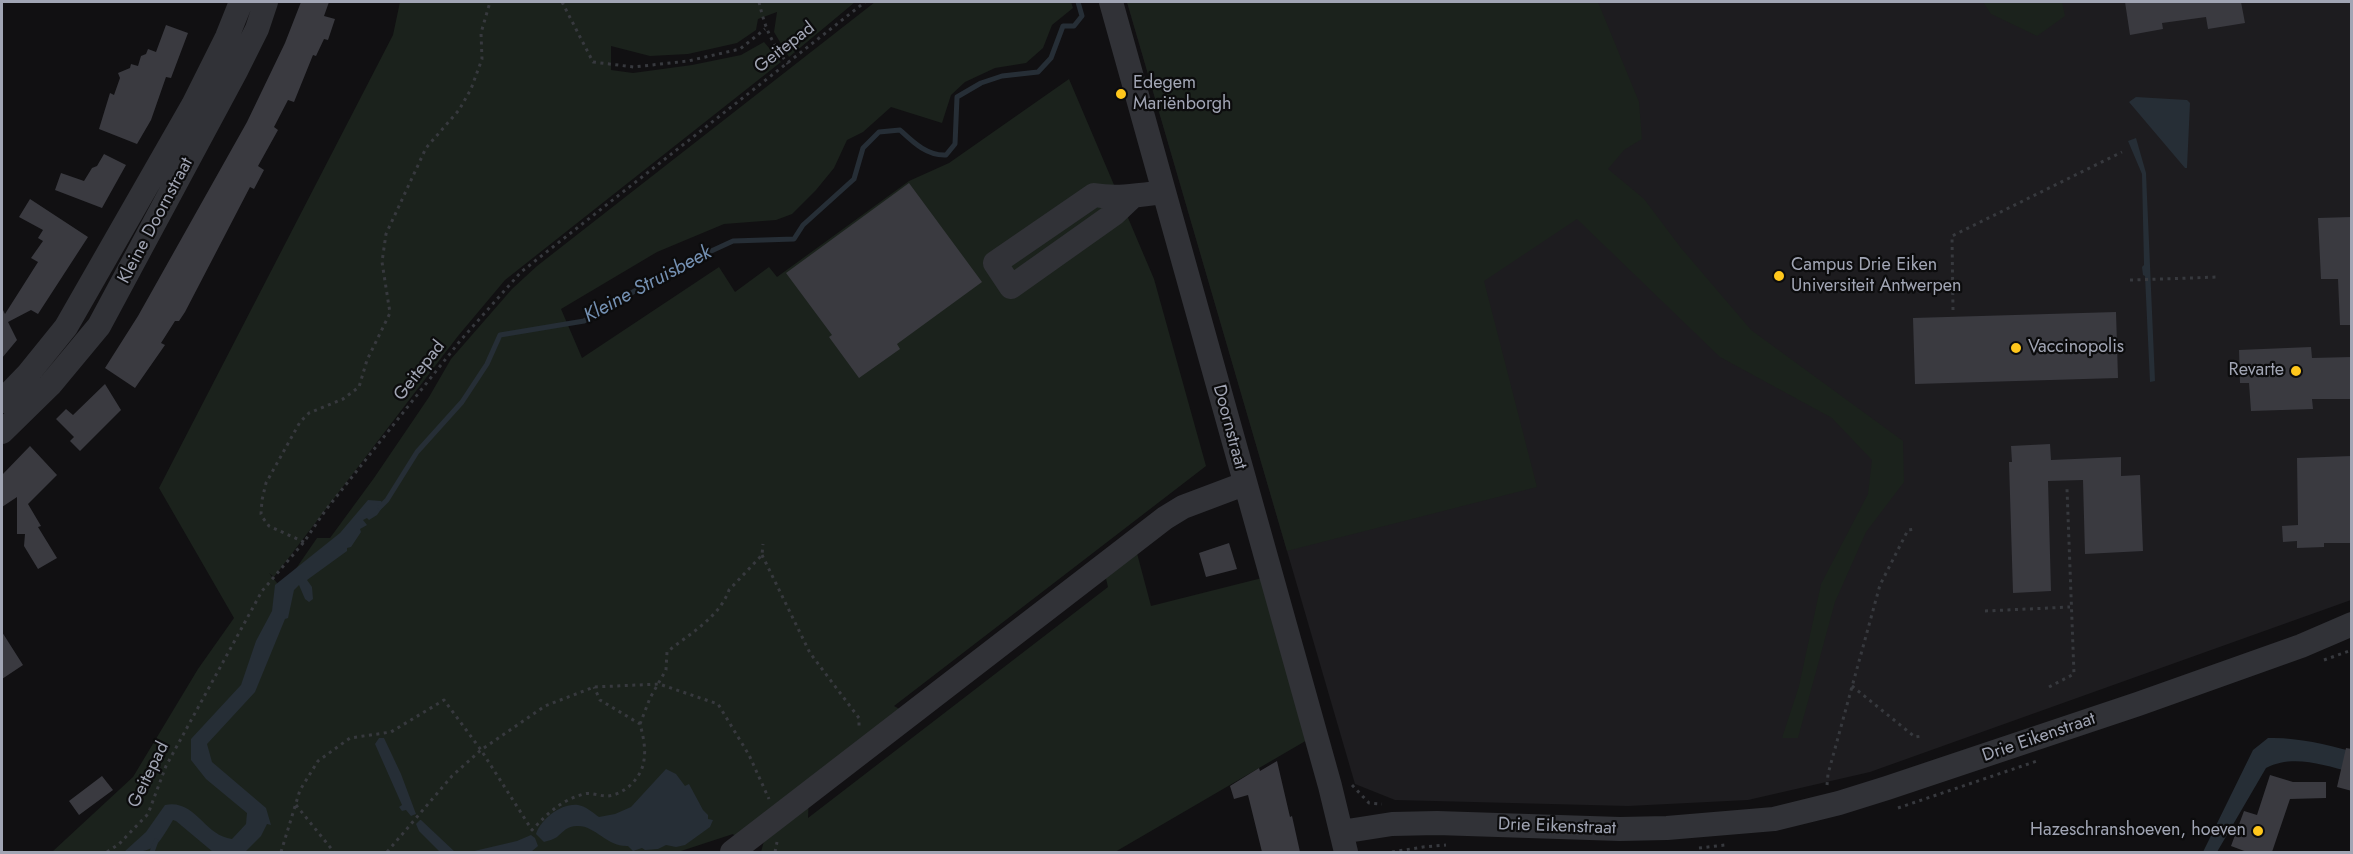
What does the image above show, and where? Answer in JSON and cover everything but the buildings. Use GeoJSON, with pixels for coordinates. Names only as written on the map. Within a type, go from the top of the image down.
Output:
{"type":"FeatureCollection","features":[{"type":"Feature","properties":{"kind":"street","name":"Kleine Doornstraat"},"geometry":{"type":"LineString","coordinates":[[5,414],[28,374],[66,327],[193,105],[241,2]]}},
{"type":"Feature","properties":{"kind":"street","name":"Kleine Doornstraat"},"geometry":{"type":"LineString","coordinates":[[5,414],[51,385],[99,326],[252,39],[266,2]]}},
{"type":"Feature","properties":{"kind":"street","name":"Doornstraat"},"geometry":{"type":"LineString","coordinates":[[1111,2],[1344,842]]}},
{"type":"Feature","properties":{"kind":"street"},"geometry":{"type":"LineString","coordinates":[[1133,196],[1114,214],[1011,287],[995,263],[1094,195],[1111,198],[1164,192]]}},
{"type":"Feature","properties":{"kind":"street"},"geometry":{"type":"LineString","coordinates":[[732,852],[1165,518],[1183,507],[1244,484]]}},
{"type":"Feature","properties":{"kind":"street","name":"Drie Eikenstraat"},"geometry":{"type":"LineString","coordinates":[[1344,842],[1392,824],[1437,822],[1620,829],[1667,828],[1773,810],[1839,804],[2301,646],[2352,624]]}},
{"type":"Feature","properties":{"kind":"street","name":"Drie Eikenstraat"},"geometry":{"type":"LineString","coordinates":[[2301,646],[2352,636]]}},
{"type":"Feature","properties":{"kind":"path"},"geometry":{"type":"LineString","coordinates":[[304,542],[269,526],[263,518],[262,500],[266,483],[300,422],[309,413],[343,399],[359,387],[367,360],[390,313],[382,262],[386,234],[426,148],[459,110],[471,89],[482,59],[481,33],[490,2]]}},
{"type":"Feature","properties":{"kind":"path"},"geometry":{"type":"LineString","coordinates":[[562,2],[593,62],[634,68],[688,61],[740,49],[765,29]]}},
{"type":"Feature","properties":{"kind":"path"},"geometry":{"type":"LineString","coordinates":[[759,2],[765,29],[771,42],[788,63]]}},
{"type":"Feature","properties":{"kind":"path","name":"Geitepad"},"geometry":{"type":"LineString","coordinates":[[107,852],[119,844],[147,814],[166,766],[262,591],[304,542],[325,511],[460,341],[521,272],[865,2]]}},
{"type":"Feature","properties":{"kind":"path"},"geometry":{"type":"LineString","coordinates":[[1953,310],[1952,236],[2122,152]]}},
{"type":"Feature","properties":{"kind":"path"},"geometry":{"type":"LineString","coordinates":[[2130,280],[2219,277]]}},
{"type":"Feature","properties":{"kind":"path"},"geometry":{"type":"LineString","coordinates":[[2049,687],[2074,674],[2067,489]]}},
{"type":"Feature","properties":{"kind":"path"},"geometry":{"type":"LineString","coordinates":[[1827,787],[1828,774],[1880,585],[1908,530],[1916,529]]}},
{"type":"Feature","properties":{"kind":"path"},"geometry":{"type":"LineString","coordinates":[[763,544],[762,555],[810,653],[859,718],[859,737]]}},
{"type":"Feature","properties":{"kind":"path"},"geometry":{"type":"LineString","coordinates":[[281,852],[300,790],[318,761],[350,738],[391,732],[444,700],[481,750],[532,830],[555,806],[586,794],[608,796],[627,789],[636,779],[645,762],[644,738],[640,724],[650,698],[666,670],[667,652],[711,617],[727,597],[729,590],[762,555]]}},
{"type":"Feature","properties":{"kind":"path"},"geometry":{"type":"LineString","coordinates":[[1985,610],[2071,607]]}},
{"type":"Feature","properties":{"kind":"path"},"geometry":{"type":"LineString","coordinates":[[387,852],[452,776],[481,750],[545,706],[594,687],[659,684],[718,704],[748,755],[778,817]]}},
{"type":"Feature","properties":{"kind":"path"},"geometry":{"type":"LineString","coordinates":[[1852,686],[1915,737],[1922,736]]}},
{"type":"Feature","properties":{"kind":"path"},"geometry":{"type":"LineString","coordinates":[[594,687],[600,700],[640,724]]}},
{"type":"Feature","properties":{"kind":"path"},"geometry":{"type":"LineString","coordinates":[[296,806],[334,852]]}},
{"type":"Feature","properties":{"kind":"shaded area"},"geometry":{"type":"Polygon","coordinates":[[[400,2],[855,2],[789,57],[774,32],[777,12],[758,19],[756,30],[737,43],[688,54],[650,56],[611,46],[611,70],[633,73],[692,65],[741,55],[764,42],[781,62],[505,280],[458,336],[274,577],[269,573],[282,589],[317,538],[330,538],[429,397],[451,359],[512,289],[537,266],[875,2],[1071,2],[1073,8],[1052,25],[1043,48],[1026,63],[995,68],[965,82],[951,95],[942,123],[891,107],[863,132],[847,140],[834,168],[792,214],[776,220],[724,224],[657,252],[561,309],[582,358],[719,267],[735,292],[769,267],[777,277],[909,181],[949,163],[1069,79],[1154,279],[1206,466],[894,706],[910,715],[809,794],[808,818],[1108,587],[1103,566],[1134,542],[1151,606],[1270,576],[1314,736],[1115,852],[761,852],[768,826],[743,844],[733,834],[678,852],[52,852],[133,777],[198,669],[234,618],[159,488],[393,35],[400,2]]]}},
{"type":"Feature","properties":{"kind":"shaded area","name":"Campus Drie Eiken Universiteit Antwerpen"},"geometry":{"type":"Polygon","coordinates":[[[1127,2],[2351,2],[2351,600],[1870,772],[1748,800],[1628,806],[1395,800],[1355,784],[1127,2]]]}},
{"type":"Feature","properties":{"kind":"shaded area"},"geometry":{"type":"Polygon","coordinates":[[[1127,2],[1598,2],[1639,102],[1642,139],[1624,150],[1608,169],[1644,199],[1681,248],[1751,330],[1903,441],[1904,482],[1866,532],[1835,602],[1798,738],[1782,738],[1799,686],[1821,584],[1868,494],[1872,460],[1832,418],[1720,357],[1577,219],[1484,281],[1537,487],[1287,551],[1127,2]]]}},
{"type":"Feature","properties":{"kind":"shaded area"},"geometry":{"type":"Polygon","coordinates":[[[1983,2],[2062,2],[2065,16],[2037,36],[1991,14],[1983,2]]]}},
{"type":"Feature","properties":{"kind":"shaded area"},"geometry":{"type":"Polygon","coordinates":[[[2136,97],[2187,100],[2190,103],[2187,168],[2129,102],[2136,97]]]}},
{"type":"Feature","properties":{"kind":"shaded area"},"geometry":{"type":"Polygon","coordinates":[[[2136,138],[2146,173],[2155,381],[2150,382],[2145,276],[2142,267],[2144,265],[2142,174],[2128,141],[2136,138]]]}},
{"type":"Feature","properties":{"kind":"shaded area"},"geometry":{"type":"Polygon","coordinates":[[[368,500],[381,501],[384,505],[377,515],[369,520],[367,518],[363,520],[367,525],[360,529],[361,532],[347,551],[307,580],[312,587],[313,599],[309,602],[305,599],[299,585],[294,590],[288,618],[285,619],[255,692],[207,744],[212,762],[266,808],[271,825],[267,824],[261,836],[245,852],[213,852],[173,820],[154,846],[143,851],[124,852],[146,832],[165,805],[185,807],[214,832],[232,839],[246,824],[247,813],[206,779],[191,760],[191,739],[241,685],[256,641],[272,611],[275,585],[340,533],[368,500]]]}},
{"type":"Feature","properties":{"kind":"shaded area"},"geometry":{"type":"Polygon","coordinates":[[[379,738],[384,738],[416,814],[411,816],[399,807],[402,805],[375,744],[379,738]]]}},
{"type":"Feature","properties":{"kind":"shaded area"},"geometry":{"type":"Polygon","coordinates":[[[2268,738],[2299,740],[2351,751],[2351,772],[2297,761],[2266,768],[2217,852],[2203,852],[2253,750],[2268,738]]]}},
{"type":"Feature","properties":{"kind":"shaded area"},"geometry":{"type":"Polygon","coordinates":[[[666,769],[676,774],[685,786],[689,784],[708,815],[708,819],[713,820],[710,827],[685,845],[676,847],[666,845],[658,849],[645,850],[642,848],[633,851],[628,846],[614,843],[590,829],[577,826],[568,828],[556,838],[544,842],[536,834],[542,823],[552,813],[572,805],[587,808],[599,817],[615,814],[631,807],[666,769]]]}},
{"type":"Feature","properties":{"kind":"shaded area"},"geometry":{"type":"Polygon","coordinates":[[[420,820],[455,852],[440,852],[419,831],[416,824],[420,820]]]}},
{"type":"Feature","properties":{"kind":"shaded area"},"geometry":{"type":"Polygon","coordinates":[[[531,835],[538,846],[531,852],[470,852],[517,841],[531,835]]]}},
{"type":"Feature","properties":{"kind":"waterway","name":"Kleine Struisbeek"},"geometry":{"type":"LineString","coordinates":[[380,507],[387,500],[417,452],[462,402],[487,364],[500,335],[584,321],[670,270],[733,241],[794,239],[803,225],[854,179],[863,148],[879,132],[900,130],[927,151],[946,155],[955,144],[957,97],[981,83],[1002,76],[1038,72],[1051,58],[1063,26],[1074,26],[1082,16],[1078,2]]}},
{"type":"Feature","properties":{"kind":"waterway","name":"Kleine Struisbeek"},"geometry":{"type":"LineString","coordinates":[[152,852],[156,841]]}},
{"type":"Feature","properties":{"kind":"place","name":"Edegem Mariënborgh"},"geometry":{"type":"Point","coordinates":[1121,94]}},
{"type":"Feature","properties":{"kind":"place","name":"Campus Drie Eiken Universiteit Antwerpen"},"geometry":{"type":"Point","coordinates":[1779,276]}},
{"type":"Feature","properties":{"kind":"place","name":"Vaccinopolis"},"geometry":{"type":"Point","coordinates":[2016,348]}},
{"type":"Feature","properties":{"kind":"place","name":"Revarte"},"geometry":{"type":"Point","coordinates":[2296,371]}},
{"type":"Feature","properties":{"kind":"place","name":"Hazeschranshoeven, hoeven"},"geometry":{"type":"Point","coordinates":[2258,831]}}]}
